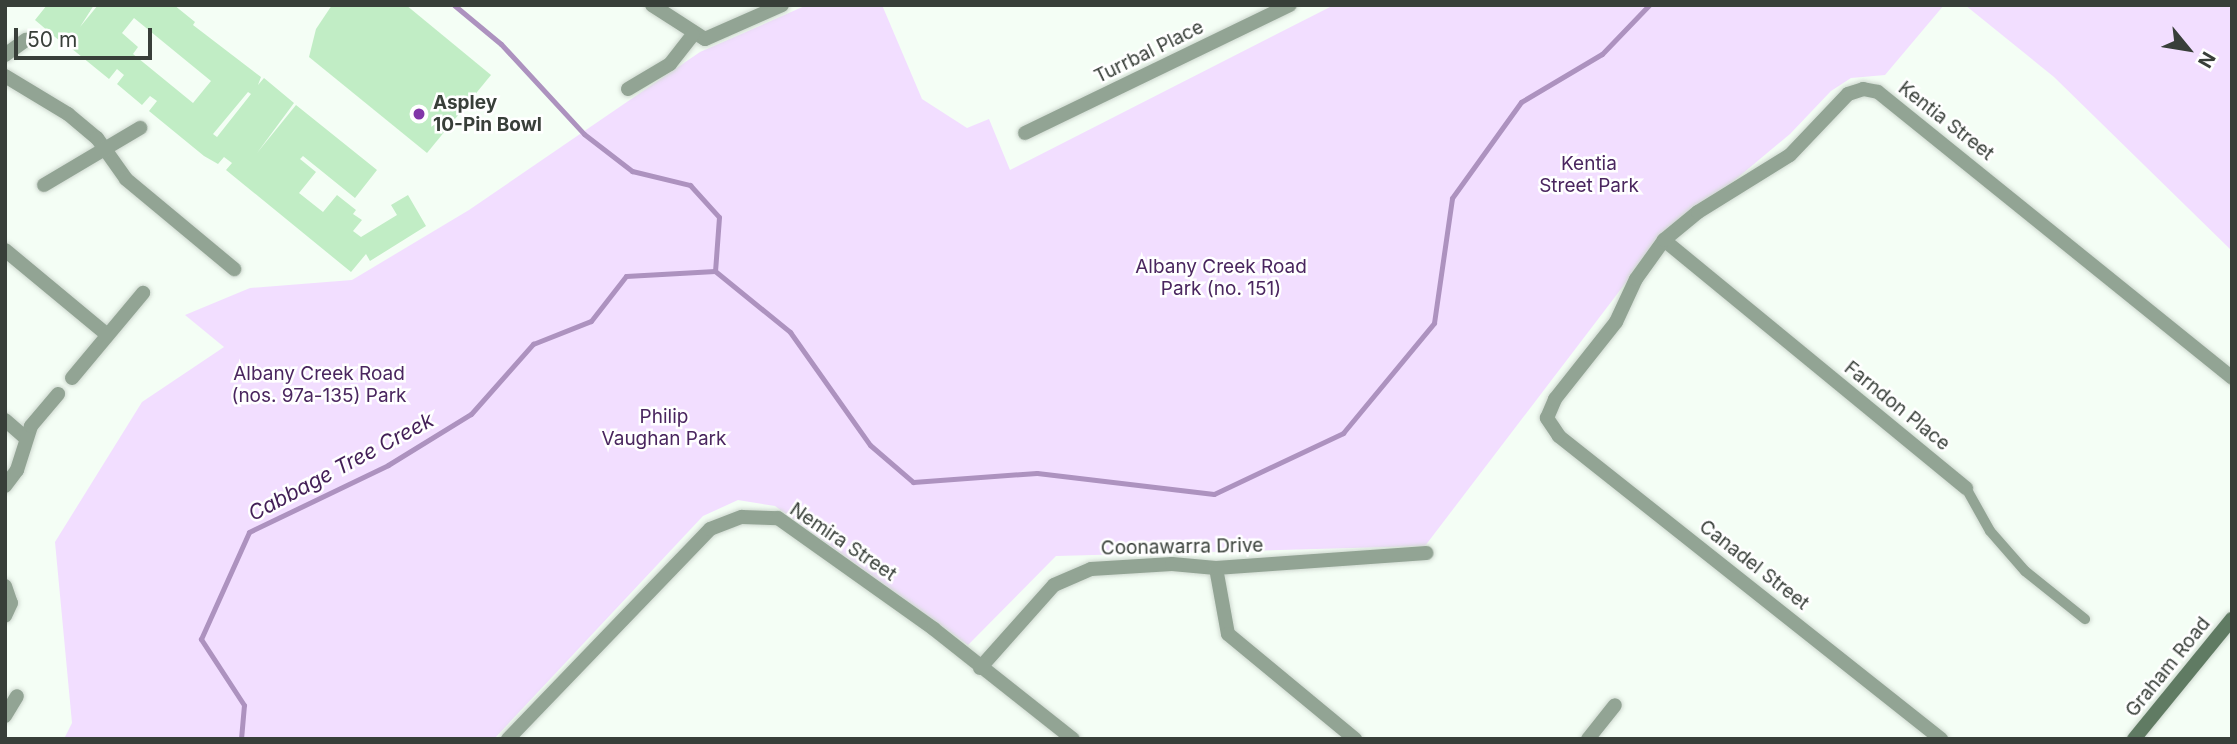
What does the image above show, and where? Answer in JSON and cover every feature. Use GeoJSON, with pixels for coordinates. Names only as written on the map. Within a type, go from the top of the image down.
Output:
{"type":"FeatureCollection","features":[{"type":"Feature","properties":{"kind":"street"},"geometry":{"type":"LineString","coordinates":[[652,5],[693,36],[705,39],[726,33],[782,5]]}},
{"type":"Feature","properties":{"kind":"street","name":"Turrbal Place"},"geometry":{"type":"LineString","coordinates":[[1025,133],[1290,5]]}},
{"type":"Feature","properties":{"kind":"street"},"geometry":{"type":"LineString","coordinates":[[628,89],[670,64],[693,36]]}},
{"type":"Feature","properties":{"kind":"street"},"geometry":{"type":"LineString","coordinates":[[5,55],[26,40]]}},
{"type":"Feature","properties":{"kind":"street"},"geometry":{"type":"LineString","coordinates":[[5,76],[68,114],[97,138],[103,151],[126,179],[234,269]]}},
{"type":"Feature","properties":{"kind":"street","name":"Kentia Street"},"geometry":{"type":"LineString","coordinates":[[1547,418],[1556,398],[1616,322],[1636,279],[1664,240],[1699,212],[1790,155],[1848,94],[1863,89],[1878,92],[2232,378]]}},
{"type":"Feature","properties":{"kind":"street"},"geometry":{"type":"LineString","coordinates":[[44,185],[140,128]]}},
{"type":"Feature","properties":{"kind":"street","name":"Farndon Place"},"geometry":{"type":"LineString","coordinates":[[1664,240],[1966,488]]}},
{"type":"Feature","properties":{"kind":"street"},"geometry":{"type":"LineString","coordinates":[[5,250],[106,334]]}},
{"type":"Feature","properties":{"kind":"street"},"geometry":{"type":"LineString","coordinates":[[72,378],[142,293]]}},
{"type":"Feature","properties":{"kind":"street"},"geometry":{"type":"LineString","coordinates":[[5,486],[17,470],[26,438],[58,394]]}},
{"type":"Feature","properties":{"kind":"street","name":"Canadel Street"},"geometry":{"type":"LineString","coordinates":[[1547,418],[1559,436],[1941,739]]}},
{"type":"Feature","properties":{"kind":"street"},"geometry":{"type":"LineString","coordinates":[[5,419],[26,438]]}},
{"type":"Feature","properties":{"kind":"street","name":"Nemira Street"},"geometry":{"type":"LineString","coordinates":[[508,739],[710,529],[742,517],[778,518],[934,629],[1073,739]]}},
{"type":"Feature","properties":{"kind":"street","name":"Coonawarra Drive"},"geometry":{"type":"LineString","coordinates":[[980,668],[1054,585],[1091,569],[1172,564],[1216,568],[1426,552]]}},
{"type":"Feature","properties":{"kind":"street"},"geometry":{"type":"LineString","coordinates":[[1216,568],[1228,634],[1355,739]]}},
{"type":"Feature","properties":{"kind":"street"},"geometry":{"type":"LineString","coordinates":[[5,586],[11,603],[5,616]]}},
{"type":"Feature","properties":{"kind":"street","name":"Graham Road"},"geometry":{"type":"LineString","coordinates":[[2134,739],[2232,619]]}},
{"type":"Feature","properties":{"kind":"street"},"geometry":{"type":"LineString","coordinates":[[5,716],[17,696]]}},
{"type":"Feature","properties":{"kind":"street"},"geometry":{"type":"LineString","coordinates":[[1588,739],[1615,705]]}},
{"type":"Feature","properties":{"kind":"lane","name":"Farndon Place"},"geometry":{"type":"LineString","coordinates":[[1966,488],[1990,531],[2025,571],[2085,619]]}},
{"type":"Feature","properties":{"kind":"green space"},"geometry":{"type":"Polygon","coordinates":[[[807,5],[882,5],[922,99],[967,128],[989,119],[1010,170],[1334,5],[1944,5],[1885,75],[1851,78],[1831,91],[1790,134],[1650,251],[1425,546],[1056,556],[968,645],[775,506],[738,500],[703,516],[494,739],[64,739],[72,723],[55,542],[142,402],[224,347],[185,315],[250,288],[352,280],[469,210],[700,52],[807,5]]]}},
{"type":"Feature","properties":{"kind":"green space"},"geometry":{"type":"Polygon","coordinates":[[[1965,5],[2232,5],[2232,251],[2054,77],[1965,5]]]}},
{"type":"Feature","properties":{"kind":"building"},"geometry":{"type":"Polygon","coordinates":[[[47,5],[94,5],[80,27],[98,5],[174,5],[195,22],[193,25],[261,77],[258,85],[264,78],[294,103],[257,153],[296,105],[377,170],[355,198],[303,156],[300,159],[316,172],[299,193],[323,212],[337,195],[356,210],[353,214],[362,220],[353,231],[361,237],[397,215],[391,205],[408,195],[426,226],[370,261],[366,254],[351,272],[226,170],[232,163],[224,157],[218,164],[204,156],[149,111],[157,101],[150,96],[142,105],[117,84],[124,75],[117,69],[109,79],[66,44],[72,37],[68,34],[61,42],[35,20],[47,5]],[[134,18],[122,33],[138,47],[133,54],[193,103],[211,81],[134,18]],[[248,92],[213,134],[217,137],[251,94],[248,92]]]}},
{"type":"Feature","properties":{"kind":"building","name":"Aspley 10-Pin Bowl"},"geometry":{"type":"Polygon","coordinates":[[[332,5],[406,5],[491,75],[427,153],[309,57],[316,29],[332,5]]]}},
{"type":"Feature","properties":{"kind":"waterway"},"geometry":{"type":"LineString","coordinates":[[454,5],[501,44],[584,134],[632,171],[690,185],[719,217],[715,271]]}},
{"type":"Feature","properties":{"kind":"waterway","name":"Cabbage Tree Creek"},"geometry":{"type":"LineString","coordinates":[[241,739],[244,705],[201,639],[249,532],[388,465],[471,414],[533,344],[591,321],[626,276],[715,271],[790,332],[870,445],[913,482],[1037,473],[1214,494],[1343,433],[1434,323],[1452,198],[1521,102],[1602,54],[1649,5]]}},
{"type":"Feature","properties":{"kind":"place","name":"Aspley 10-Pin Bowl"},"geometry":{"type":"Point","coordinates":[419,114]}},
{"type":"Feature","properties":{"kind":"park label","name":"Kentia Street Park"},"geometry":{"type":"Point","coordinates":[1589,175]}},
{"type":"Feature","properties":{"kind":"park label","name":"Albany Creek Road Park (no. 151)"},"geometry":{"type":"Point","coordinates":[1221,278]}},
{"type":"Feature","properties":{"kind":"park label","name":"Albany Creek Road (nos. 97a-135) Park"},"geometry":{"type":"Point","coordinates":[319,385]}},
{"type":"Feature","properties":{"kind":"park label","name":"Philip Vaughan Park"},"geometry":{"type":"Point","coordinates":[664,428]}}]}
